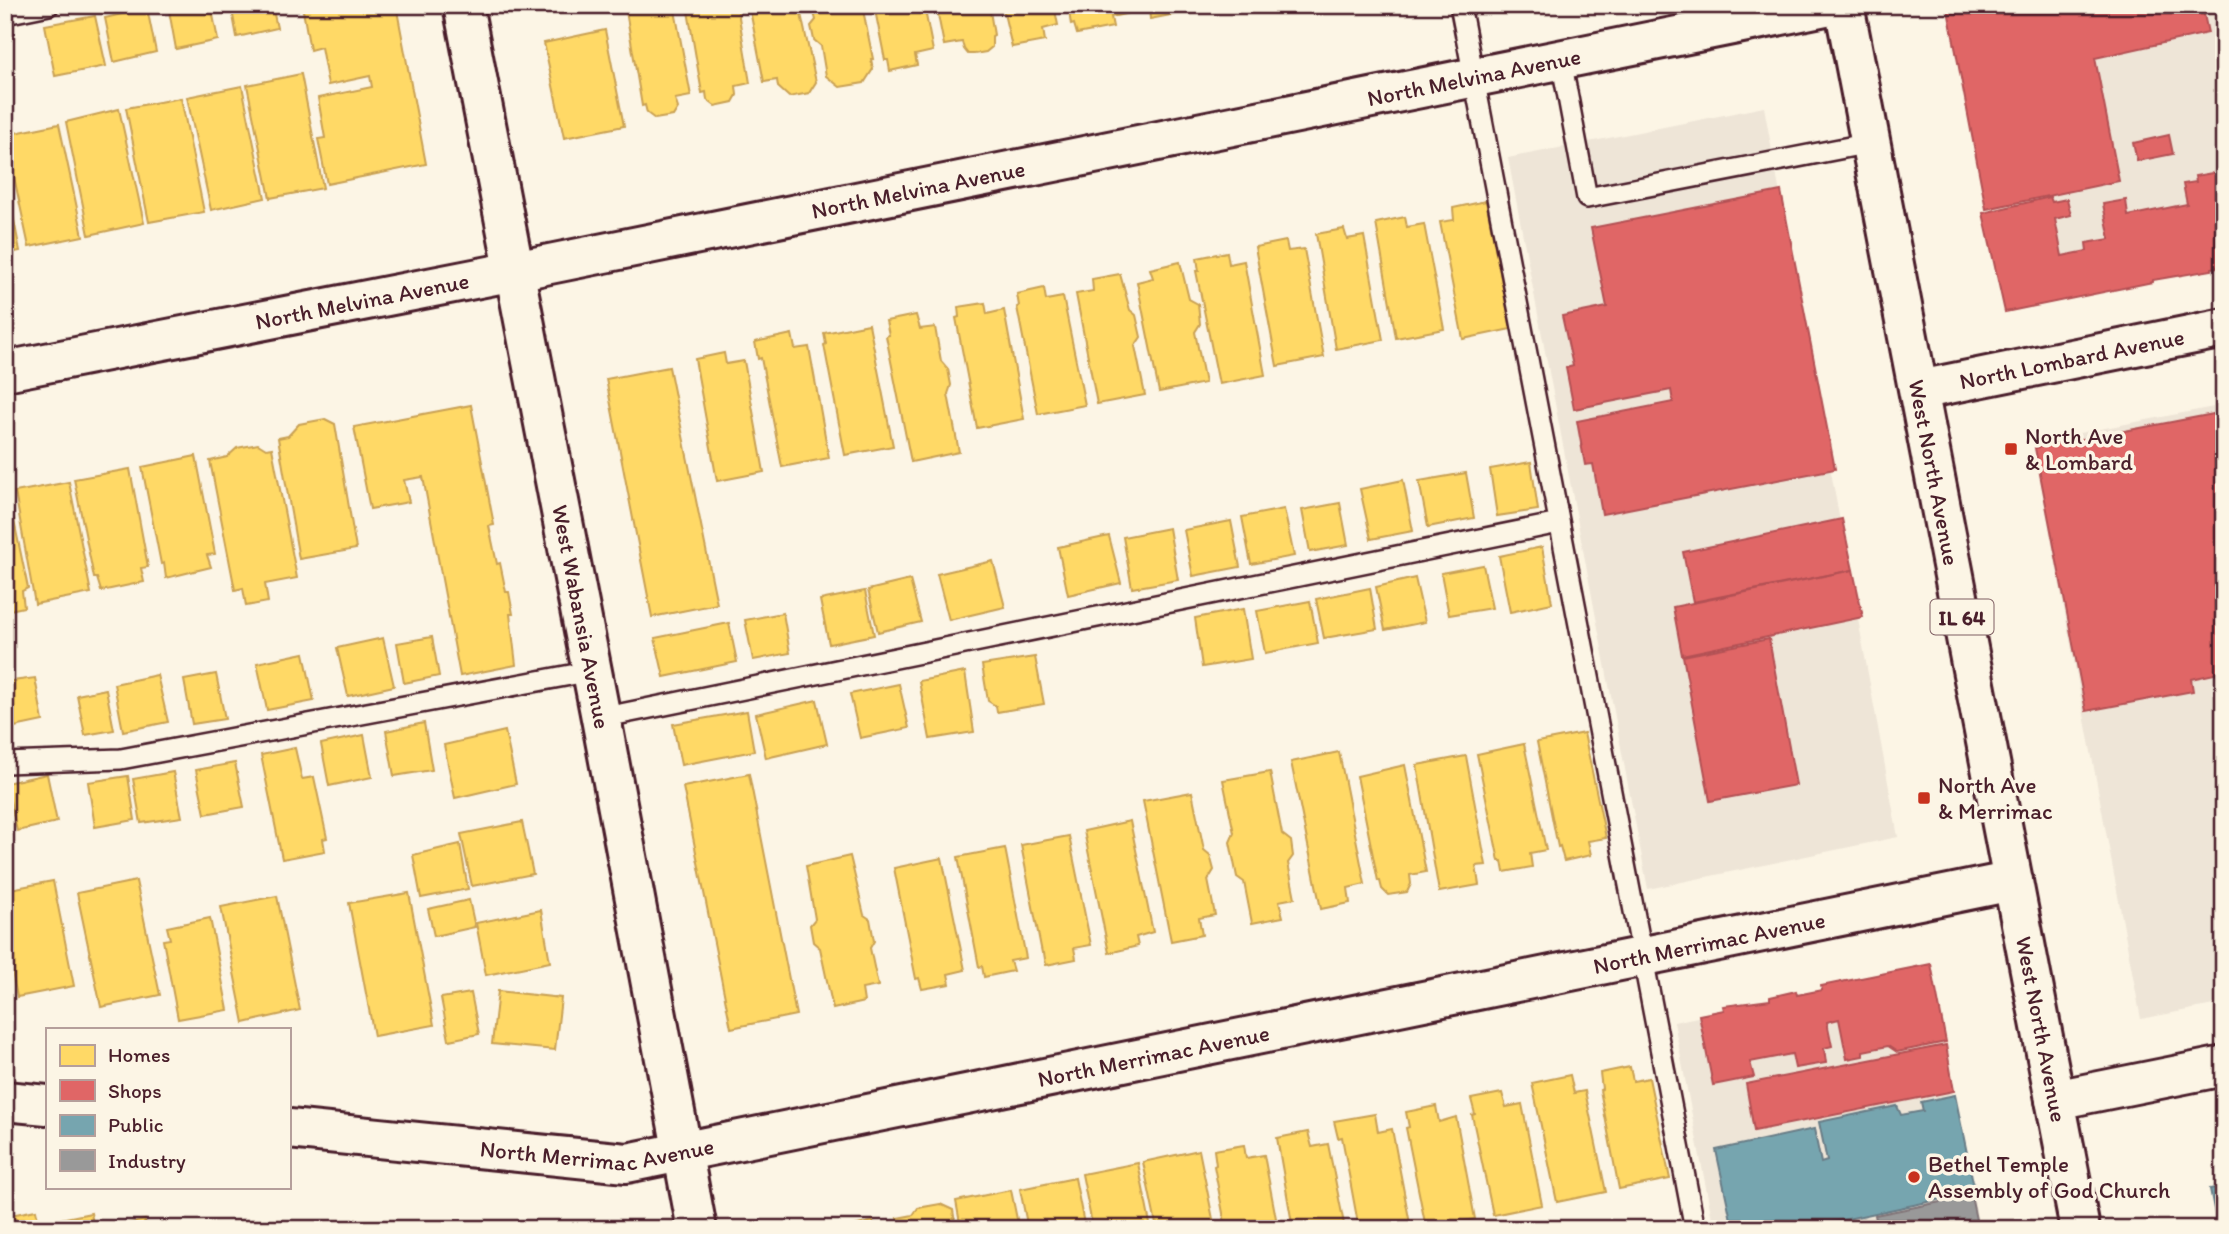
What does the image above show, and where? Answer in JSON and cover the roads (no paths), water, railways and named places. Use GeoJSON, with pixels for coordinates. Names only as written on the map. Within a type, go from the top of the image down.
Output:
{"type":"FeatureCollection","features":[{"type":"Feature","properties":{"kind":"street","name":"West Wabansia Avenue"},"geometry":{"type":"LineString","coordinates":[[463,5],[697,1229]]}},
{"type":"Feature","properties":{"kind":"street","name":"North Melvina Avenue"},"geometry":{"type":"LineString","coordinates":[[5,371],[515,271],[1831,5]]}},
{"type":"Feature","properties":{"kind":"street","name":"West North Avenue"},"geometry":{"type":"LineString","coordinates":[[1844,5],[2080,1229]]}},
{"type":"Feature","properties":{"kind":"street","name":"North Lombard Avenue"},"geometry":{"type":"LineString","coordinates":[[1919,390],[2224,328]]}},
{"type":"Feature","properties":{"kind":"street","name":"North Merrimac Avenue"},"geometry":{"type":"LineString","coordinates":[[290,1129],[628,1163],[2013,881]]}},
{"type":"Feature","properties":{"kind":"street"},"geometry":{"type":"LineString","coordinates":[[2055,1100],[2224,1066]]}},
{"type":"Feature","properties":{"kind":"street"},"geometry":{"type":"LineString","coordinates":[[5,1101],[46,1105]]}},
{"type":"Feature","properties":{"kind":"lane"},"geometry":{"type":"LineString","coordinates":[[5,14],[49,5]]}},
{"type":"Feature","properties":{"kind":"lane"},"geometry":{"type":"LineString","coordinates":[[1460,5],[1695,1229]]}},
{"type":"Feature","properties":{"kind":"lane"},"geometry":{"type":"LineString","coordinates":[[1561,60],[1587,198],[1870,143]]}},
{"type":"Feature","properties":{"kind":"lane"},"geometry":{"type":"LineString","coordinates":[[601,718],[1559,523]]}},
{"type":"Feature","properties":{"kind":"lane"},"geometry":{"type":"LineString","coordinates":[[5,763],[121,760],[592,671]]}},
{"type":"Feature","properties":{"kind":"place","name":"North Ave & Lombard"},"geometry":{"type":"Point","coordinates":[2011,449]}},
{"type":"Feature","properties":{"kind":"place","name":"North Ave & Merrimac"},"geometry":{"type":"Point","coordinates":[1924,798]}},
{"type":"Feature","properties":{"kind":"place","name":"Bethel Temple Assembly of God Church"},"geometry":{"type":"Point","coordinates":[1914,1177]}}]}
